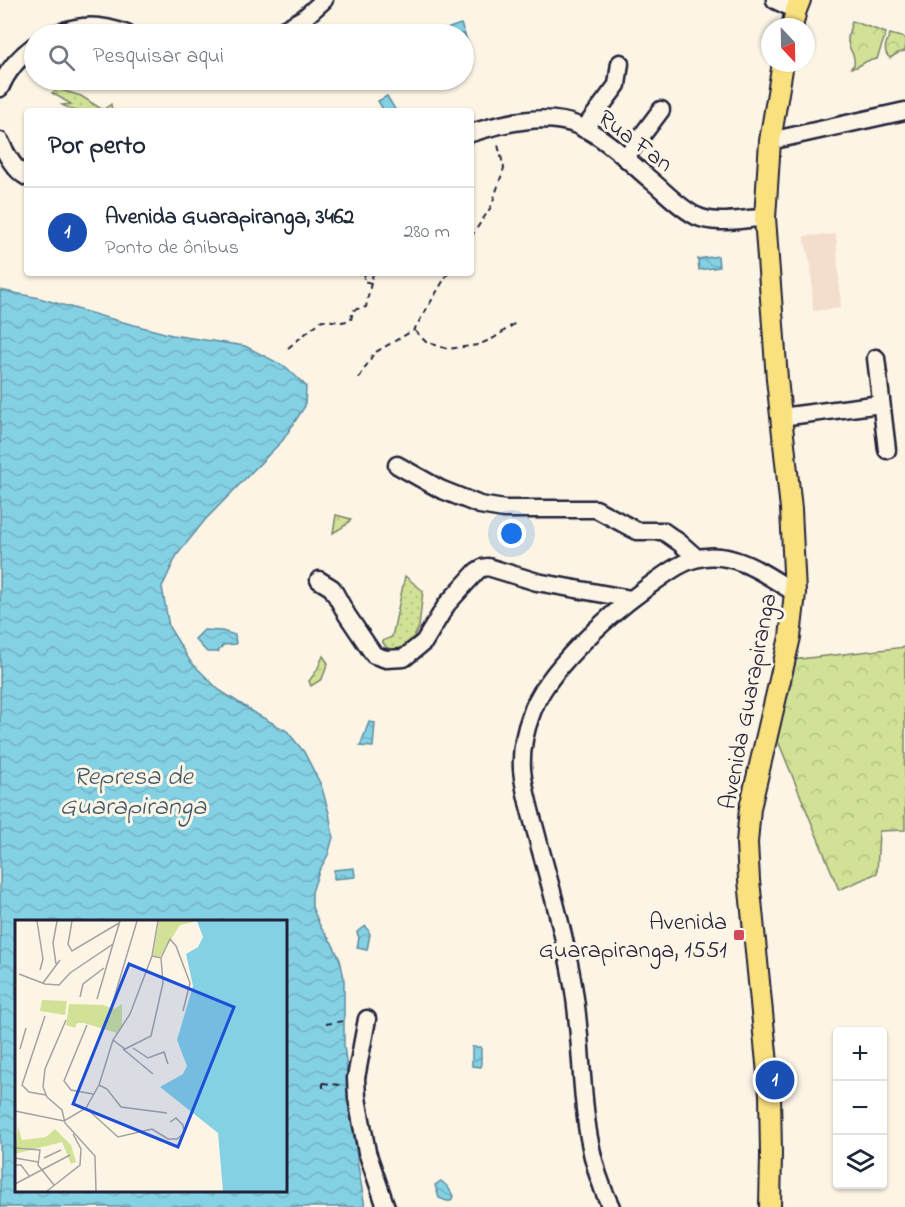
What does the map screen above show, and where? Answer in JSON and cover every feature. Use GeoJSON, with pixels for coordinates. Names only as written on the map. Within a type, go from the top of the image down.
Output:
{"type":"FeatureCollection","features":[{"type":"Feature","properties":{"kind":"main road","name":"Avenida Guarapiranga"},"geometry":{"type":"LineString","coordinates":[[770,1207],[770,1094],[747,843],[750,808],[790,637],[795,593],[791,509],[765,218],[770,141],[782,72]]}},
{"type":"Feature","properties":{"kind":"street"},"geometry":{"type":"LineString","coordinates":[[294,24],[324,0]]}},
{"type":"Feature","properties":{"kind":"street"},"geometry":{"type":"LineString","coordinates":[[775,0],[796,12]]}},
{"type":"Feature","properties":{"kind":"street"},"geometry":{"type":"LineString","coordinates":[[2,83],[24,53]]}},
{"type":"Feature","properties":{"kind":"street"},"geometry":{"type":"LineString","coordinates":[[584,129],[617,85],[620,63]]}},
{"type":"Feature","properties":{"kind":"street"},"geometry":{"type":"LineString","coordinates":[[625,158],[661,110]]}},
{"type":"Feature","properties":{"kind":"street"},"geometry":{"type":"LineString","coordinates":[[770,141],[905,111]]}},
{"type":"Feature","properties":{"kind":"street","name":"Rua Fan"},"geometry":{"type":"LineString","coordinates":[[474,132],[493,126],[538,120],[559,121],[580,127],[604,141],[697,216],[714,221],[765,218]]}},
{"type":"Feature","properties":{"kind":"street"},"geometry":{"type":"LineString","coordinates":[[0,141],[8,157],[24,176]]}},
{"type":"Feature","properties":{"kind":"street"},"geometry":{"type":"LineString","coordinates":[[876,358],[887,450]]}},
{"type":"Feature","properties":{"kind":"street"},"geometry":{"type":"LineString","coordinates":[[781,417],[881,404]]}},
{"type":"Feature","properties":{"kind":"street"},"geometry":{"type":"LineString","coordinates":[[397,465],[440,489],[480,505],[504,509],[596,509],[638,531],[663,531],[697,558]]}},
{"type":"Feature","properties":{"kind":"street"},"geometry":{"type":"LineString","coordinates":[[611,1207],[597,1170],[586,1126],[574,987],[562,924],[526,796],[522,767],[525,738],[531,713],[559,668],[580,645],[631,599],[679,566],[697,558],[727,558],[750,565],[795,593]]}},
{"type":"Feature","properties":{"kind":"street"},"geometry":{"type":"LineString","coordinates":[[319,580],[332,588],[374,655],[386,659],[404,658],[424,642],[447,604],[482,568],[496,569],[537,582],[631,599]]}},
{"type":"Feature","properties":{"kind":"street"},"geometry":{"type":"LineString","coordinates":[[367,1019],[356,1078],[357,1098],[367,1152],[386,1207]]}},
{"type":"Feature","properties":{"kind":"path"},"geometry":{"type":"LineString","coordinates":[[474,232],[491,207],[504,168],[493,126]]}},
{"type":"Feature","properties":{"kind":"path"},"geometry":{"type":"LineString","coordinates":[[364,276],[363,281],[371,283]]}},
{"type":"Feature","properties":{"kind":"path"},"geometry":{"type":"LineString","coordinates":[[288,348],[322,320],[342,322],[351,320],[353,310],[366,307],[372,276]]}},
{"type":"Feature","properties":{"kind":"path"},"geometry":{"type":"LineString","coordinates":[[359,378],[374,353],[414,330],[446,276]]}},
{"type":"Feature","properties":{"kind":"path"},"geometry":{"type":"LineString","coordinates":[[414,330],[426,342],[448,349],[478,345],[494,338],[517,322]]}},
{"type":"Feature","properties":{"kind":"path"},"geometry":{"type":"LineString","coordinates":[[326,1024],[344,1021]]}},
{"type":"Feature","properties":{"kind":"path"},"geometry":{"type":"LineString","coordinates":[[323,1078],[323,1088]]}},
{"type":"Feature","properties":{"kind":"path"},"geometry":{"type":"LineString","coordinates":[[323,1083],[348,1086]]}},
{"type":"Feature","properties":{"kind":"shaded area"},"geometry":{"type":"Polygon","coordinates":[[[836,234],[841,308],[813,311],[811,266],[803,236],[836,234]]]}},
{"type":"Feature","properties":{"kind":"green space"},"geometry":{"type":"Polygon","coordinates":[[[852,21],[886,33],[877,59],[850,68],[854,65],[854,57],[848,40],[852,21]]]}},
{"type":"Feature","properties":{"kind":"green space"},"geometry":{"type":"Polygon","coordinates":[[[890,34],[905,38],[905,51],[890,58],[885,50],[890,34]]]}},
{"type":"Feature","properties":{"kind":"green space"},"geometry":{"type":"Polygon","coordinates":[[[61,90],[81,96],[100,108],[68,108],[62,105],[71,104],[52,93],[61,90]]]}},
{"type":"Feature","properties":{"kind":"green space"},"geometry":{"type":"Polygon","coordinates":[[[336,515],[351,519],[333,533],[336,515]]]}},
{"type":"Feature","properties":{"kind":"green space"},"geometry":{"type":"Polygon","coordinates":[[[405,576],[423,591],[419,627],[407,649],[397,653],[386,647],[382,641],[392,637],[405,576]]]}},
{"type":"Feature","properties":{"kind":"green space"},"geometry":{"type":"Polygon","coordinates":[[[905,647],[905,830],[879,831],[877,873],[839,890],[776,736],[791,660],[905,647]]]}},
{"type":"Feature","properties":{"kind":"green space"},"geometry":{"type":"Polygon","coordinates":[[[323,656],[328,663],[322,679],[311,686],[309,681],[323,656]]]}},
{"type":"Feature","properties":{"kind":"water"},"geometry":{"type":"Polygon","coordinates":[[[387,96],[394,108],[382,108],[378,101],[387,96]]]}},
{"type":"Feature","properties":{"kind":"water"},"geometry":{"type":"Polygon","coordinates":[[[718,256],[719,267],[699,270],[698,259],[718,256]]]}},
{"type":"Feature","properties":{"kind":"water","name":"Represa de Guarapiranga"},"geometry":{"type":"Polygon","coordinates":[[[0,290],[39,298],[172,335],[245,346],[286,367],[306,386],[305,406],[283,440],[205,520],[177,555],[162,587],[169,627],[190,661],[219,690],[287,731],[304,752],[321,785],[333,837],[312,892],[312,907],[321,928],[332,943],[340,960],[344,978],[344,1045],[365,1207],[0,1207],[0,290]]]}},
{"type":"Feature","properties":{"kind":"water"},"geometry":{"type":"Polygon","coordinates":[[[204,630],[222,631],[235,635],[236,644],[223,645],[218,652],[207,652],[195,639],[204,630]]]}},
{"type":"Feature","properties":{"kind":"water"},"geometry":{"type":"Polygon","coordinates":[[[369,722],[375,723],[373,747],[360,746],[369,722]]]}},
{"type":"Feature","properties":{"kind":"water"},"geometry":{"type":"Polygon","coordinates":[[[354,868],[355,877],[334,879],[334,870],[354,868]]]}},
{"type":"Feature","properties":{"kind":"water"},"geometry":{"type":"Polygon","coordinates":[[[366,926],[370,934],[367,950],[357,948],[359,938],[357,932],[366,926]]]}},
{"type":"Feature","properties":{"kind":"water"},"geometry":{"type":"Polygon","coordinates":[[[472,1047],[481,1047],[481,1067],[472,1066],[472,1047]]]}},
{"type":"Feature","properties":{"kind":"water"},"geometry":{"type":"Polygon","coordinates":[[[441,1181],[453,1196],[451,1201],[439,1198],[435,1185],[441,1181]]]}},
{"type":"Feature","properties":{"kind":"place","name":"Avenida Guarapiranga, 1551"},"geometry":{"type":"Point","coordinates":[739,935]}},
{"type":"Feature","properties":{"kind":"place","name":"Avenida Guarapiranga, 3462"},"geometry":{"type":"Point","coordinates":[775,1080]}}]}
